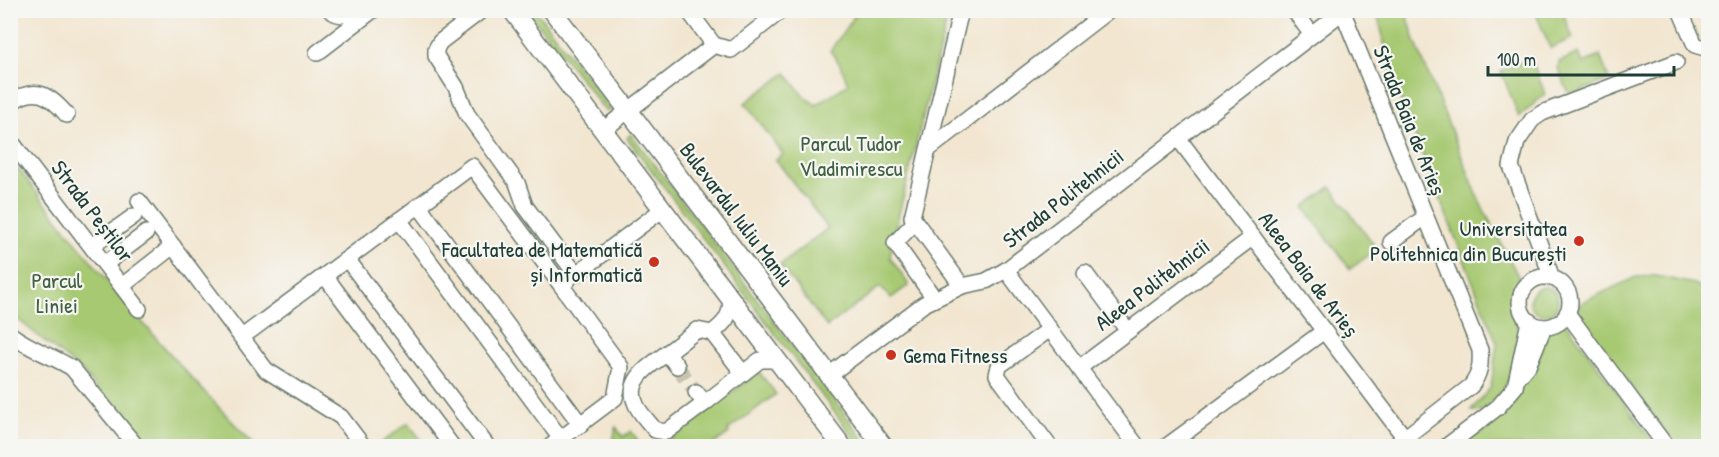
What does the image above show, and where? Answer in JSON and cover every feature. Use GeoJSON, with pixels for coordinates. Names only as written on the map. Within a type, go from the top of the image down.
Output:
{"type":"FeatureCollection","features":[{"type":"Feature","properties":{"kind":"main road"},"geometry":{"type":"LineString","coordinates":[[512,10],[842,447]]}},
{"type":"Feature","properties":{"kind":"main road","name":"Bulevardul Iuliu Maniu"},"geometry":{"type":"LineString","coordinates":[[552,10],[883,447]]}},
{"type":"Feature","properties":{"kind":"street"},"geometry":{"type":"LineString","coordinates":[[330,10],[334,14],[343,16],[358,10]]}},
{"type":"Feature","properties":{"kind":"street"},"geometry":{"type":"LineString","coordinates":[[317,52],[373,10]]}},
{"type":"Feature","properties":{"kind":"street"},"geometry":{"type":"LineString","coordinates":[[482,10],[440,42],[436,49],[436,56],[456,87],[467,114],[518,183],[525,206],[576,274]]}},
{"type":"Feature","properties":{"kind":"street"},"geometry":{"type":"LineString","coordinates":[[688,10],[714,45],[730,50],[782,10]]}},
{"type":"Feature","properties":{"kind":"street"},"geometry":{"type":"LineString","coordinates":[[961,10],[912,217],[962,286]]}},
{"type":"Feature","properties":{"kind":"street"},"geometry":{"type":"LineString","coordinates":[[929,149],[1109,10]]}},
{"type":"Feature","properties":{"kind":"street"},"geometry":{"type":"LineString","coordinates":[[1294,10],[1312,35]]}},
{"type":"Feature","properties":{"kind":"street"},"geometry":{"type":"LineString","coordinates":[[1680,10],[1695,45],[1708,49]]}},
{"type":"Feature","properties":{"kind":"street","name":"Strada Politehnicii"},"geometry":{"type":"LineString","coordinates":[[829,375],[934,298],[962,286],[986,281],[1006,270],[1342,12]]}},
{"type":"Feature","properties":{"kind":"street","name":"Strada Baia de Arieș"},"geometry":{"type":"LineString","coordinates":[[1342,12],[1480,350],[1481,364],[1477,378],[1464,393],[1399,442]]}},
{"type":"Feature","properties":{"kind":"street"},"geometry":{"type":"LineString","coordinates":[[603,130],[714,45]]}},
{"type":"Feature","properties":{"kind":"street"},"geometry":{"type":"LineString","coordinates":[[1552,278],[1511,166],[1517,142],[1532,120],[1542,113],[1676,62]]}},
{"type":"Feature","properties":{"kind":"street"},"geometry":{"type":"LineString","coordinates":[[10,103],[23,95],[39,93],[57,103],[67,115]]}},
{"type":"Feature","properties":{"kind":"street","name":"Aleea Baia de Arieș"},"geometry":{"type":"LineString","coordinates":[[1178,138],[1324,331],[1399,442]]}},
{"type":"Feature","properties":{"kind":"street","name":"Strada Peștilor"},"geometry":{"type":"LineString","coordinates":[[10,140],[139,309]]}},
{"type":"Feature","properties":{"kind":"street"},"geometry":{"type":"LineString","coordinates":[[481,178],[502,162]]}},
{"type":"Feature","properties":{"kind":"street"},"geometry":{"type":"LineString","coordinates":[[242,338],[399,220],[472,166],[621,368],[615,398],[556,443],[399,220]]}},
{"type":"Feature","properties":{"kind":"street"},"geometry":{"type":"LineString","coordinates":[[139,201],[267,370],[341,417],[363,447]]}},
{"type":"Feature","properties":{"kind":"street"},"geometry":{"type":"LineString","coordinates":[[419,206],[580,424]]}},
{"type":"Feature","properties":{"kind":"street"},"geometry":{"type":"LineString","coordinates":[[561,285],[662,210]]}},
{"type":"Feature","properties":{"kind":"street"},"geometry":{"type":"LineString","coordinates":[[92,246],[134,216]]}},
{"type":"Feature","properties":{"kind":"street"},"geometry":{"type":"LineString","coordinates":[[1391,242],[1425,217]]}},
{"type":"Feature","properties":{"kind":"street"},"geometry":{"type":"LineString","coordinates":[[915,222],[895,243],[934,298]]}},
{"type":"Feature","properties":{"kind":"street"},"geometry":{"type":"LineString","coordinates":[[105,264],[146,233]]}},
{"type":"Feature","properties":{"kind":"street","name":"Aleea Politehnicii"},"geometry":{"type":"LineString","coordinates":[[1079,368],[1252,237]]}},
{"type":"Feature","properties":{"kind":"street"},"geometry":{"type":"LineString","coordinates":[[122,286],[173,246]]}},
{"type":"Feature","properties":{"kind":"street"},"geometry":{"type":"LineString","coordinates":[[347,259],[487,447]]}},
{"type":"Feature","properties":{"kind":"street"},"geometry":{"type":"LineString","coordinates":[[1006,270],[1137,447]]}},
{"type":"Feature","properties":{"kind":"street"},"geometry":{"type":"LineString","coordinates":[[1085,273],[1128,331]]}},
{"type":"Feature","properties":{"kind":"street"},"geometry":{"type":"LineString","coordinates":[[325,276],[452,447]]}},
{"type":"Feature","properties":{"kind":"street"},"geometry":{"type":"LineString","coordinates":[[1552,278],[1563,285],[1568,293],[1570,303],[1567,313],[1557,323],[1536,324],[1521,309],[1520,295],[1523,288],[1534,279],[1552,278]]}},
{"type":"Feature","properties":{"kind":"street"},"geometry":{"type":"LineString","coordinates":[[712,333],[724,324],[730,313],[731,301]]}},
{"type":"Feature","properties":{"kind":"street"},"geometry":{"type":"LineString","coordinates":[[1567,313],[1666,447]]}},
{"type":"Feature","properties":{"kind":"street"},"geometry":{"type":"LineString","coordinates":[[1447,447],[1498,407],[1511,392],[1518,378],[1528,366],[1536,324]]}},
{"type":"Feature","properties":{"kind":"street"},"geometry":{"type":"LineString","coordinates":[[1049,447],[996,371],[999,366],[1050,329]]}},
{"type":"Feature","properties":{"kind":"street"},"geometry":{"type":"LineString","coordinates":[[743,373],[712,333],[697,330],[640,374],[636,380],[633,399],[655,430],[663,432],[701,397],[743,373],[760,360],[772,360],[779,363]]}},
{"type":"Feature","properties":{"kind":"street"},"geometry":{"type":"LineString","coordinates":[[1167,447],[1324,331]]}},
{"type":"Feature","properties":{"kind":"street"},"geometry":{"type":"LineString","coordinates":[[10,334],[26,346],[72,368],[136,447]]}},
{"type":"Feature","properties":{"kind":"street"},"geometry":{"type":"LineString","coordinates":[[667,353],[677,366]]}},
{"type":"Feature","properties":{"kind":"green space"},"geometry":{"type":"Polygon","coordinates":[[[528,11],[536,11],[611,109],[606,112],[528,11]]]}},
{"type":"Feature","properties":{"kind":"green space","name":"Parcul Tudor Vladimirescu"},"geometry":{"type":"Polygon","coordinates":[[[858,11],[949,11],[890,257],[909,285],[891,298],[880,287],[827,327],[780,265],[828,228],[776,160],[783,154],[745,103],[786,73],[804,96],[816,105],[848,84],[840,64],[830,51],[858,11]]]}},
{"type":"Feature","properties":{"kind":"green space"},"geometry":{"type":"Polygon","coordinates":[[[1377,11],[1406,11],[1415,41],[1480,202],[1519,278],[1517,306],[1523,321],[1511,376],[1501,393],[1481,411],[1471,411],[1491,387],[1497,343],[1392,78],[1377,11]]]}},
{"type":"Feature","properties":{"kind":"green space"},"geometry":{"type":"Polygon","coordinates":[[[1535,11],[1562,11],[1573,38],[1550,48],[1535,11]]]}},
{"type":"Feature","properties":{"kind":"green space"},"geometry":{"type":"Polygon","coordinates":[[[1579,53],[1583,63],[1600,56],[1609,79],[1577,93],[1568,92],[1558,68],[1559,62],[1579,53]]]}},
{"type":"Feature","properties":{"kind":"green space"},"geometry":{"type":"Polygon","coordinates":[[[1531,58],[1545,94],[1519,117],[1501,71],[1531,58]]]}},
{"type":"Feature","properties":{"kind":"green space"},"geometry":{"type":"Polygon","coordinates":[[[631,134],[869,446],[860,446],[627,138],[631,134]]]}},
{"type":"Feature","properties":{"kind":"green space","name":"Parcul Liniei"},"geometry":{"type":"Polygon","coordinates":[[[10,158],[128,306],[256,446],[143,446],[83,372],[11,314],[10,158]]]}},
{"type":"Feature","properties":{"kind":"green space"},"geometry":{"type":"Polygon","coordinates":[[[1331,187],[1377,249],[1350,269],[1304,207],[1331,187]]]}},
{"type":"Feature","properties":{"kind":"green space"},"geometry":{"type":"Polygon","coordinates":[[[1656,276],[1695,284],[1708,292],[1708,446],[1676,446],[1579,317],[1579,305],[1585,301],[1636,277],[1656,276]]]}},
{"type":"Feature","properties":{"kind":"green space"},"geometry":{"type":"Polygon","coordinates":[[[1544,287],[1554,291],[1558,301],[1554,311],[1544,315],[1534,311],[1530,301],[1534,291],[1544,287]]]}},
{"type":"Feature","properties":{"kind":"green space"},"geometry":{"type":"Polygon","coordinates":[[[1563,323],[1568,325],[1656,446],[1458,446],[1509,408],[1519,392],[1539,340],[1550,329],[1563,323]]]}},
{"type":"Feature","properties":{"kind":"green space"},"geometry":{"type":"Polygon","coordinates":[[[759,372],[776,394],[728,430],[729,433],[711,446],[676,446],[670,439],[759,372]]]}},
{"type":"Feature","properties":{"kind":"green space"},"geometry":{"type":"Polygon","coordinates":[[[408,423],[426,446],[377,446],[408,423]]]}},
{"type":"Feature","properties":{"kind":"green space"},"geometry":{"type":"Polygon","coordinates":[[[616,427],[623,437],[631,431],[642,446],[612,446],[616,427]]]}},
{"type":"Feature","properties":{"kind":"tunnel"},"geometry":{"type":"LineString","coordinates":[[677,366],[696,392]]}},
{"type":"Feature","properties":{"kind":"place","name":"Universitatea Politehnica din București"},"geometry":{"type":"Point","coordinates":[1579,241]}},
{"type":"Feature","properties":{"kind":"place","name":"Facultatea de Matematică și Informatică"},"geometry":{"type":"Point","coordinates":[654,262]}},
{"type":"Feature","properties":{"kind":"place","name":"Gema Fitness"},"geometry":{"type":"Point","coordinates":[891,355]}}]}
